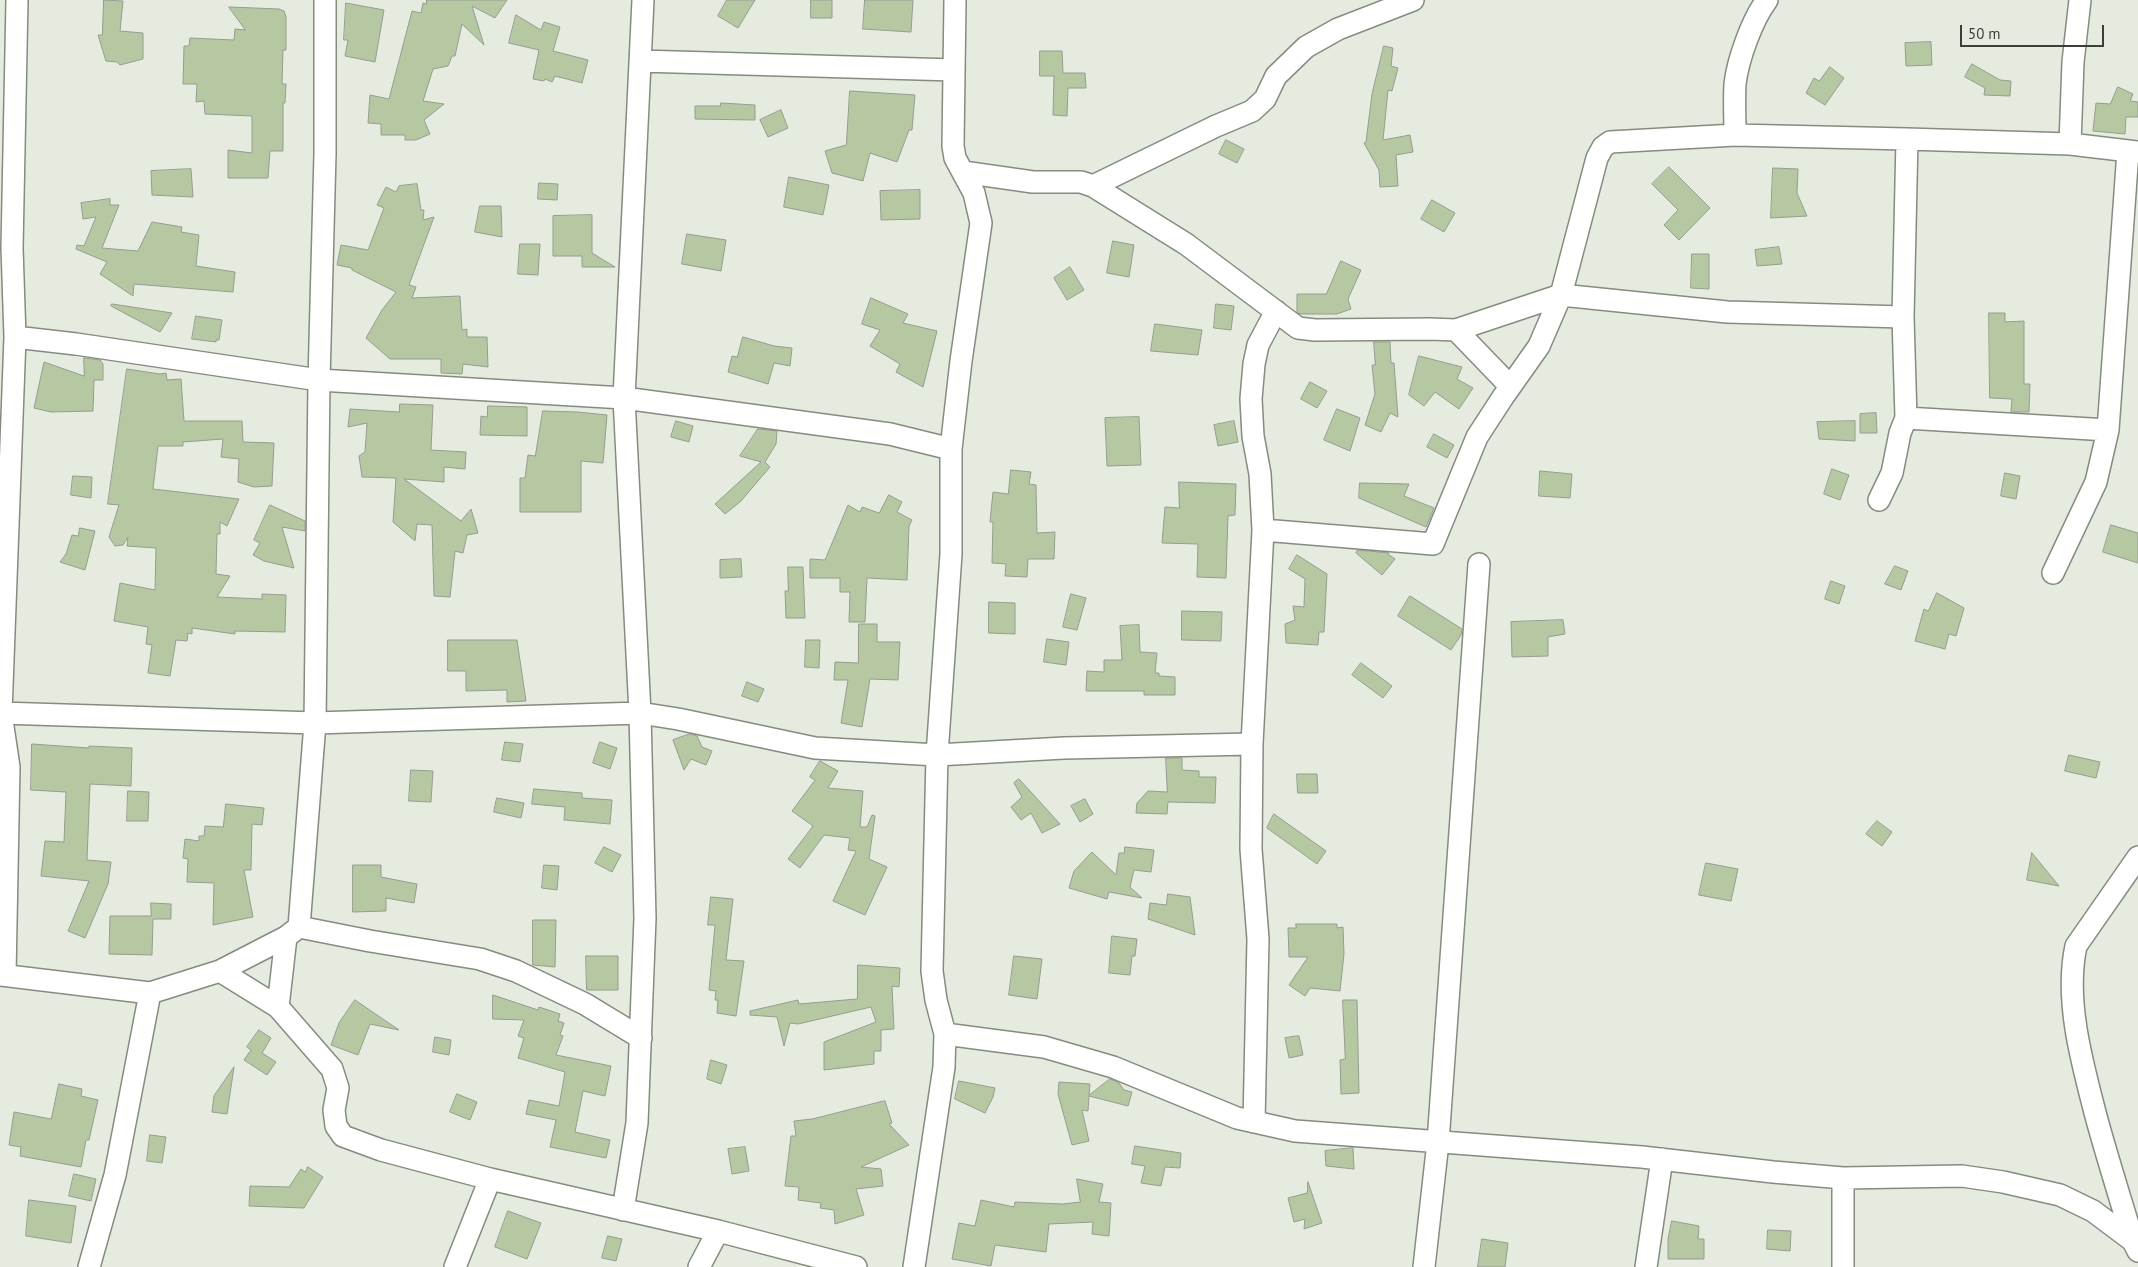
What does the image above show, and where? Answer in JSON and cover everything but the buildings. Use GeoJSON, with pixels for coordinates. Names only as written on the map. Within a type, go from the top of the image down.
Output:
{"type":"FeatureCollection","features":[{"type":"Feature","properties":{"kind":"street"},"geometry":{"type":"LineString","coordinates":[[18,0],[6,248],[15,337],[1,713],[5,766],[3,975],[150,993],[220,971],[292,932],[370,941],[480,959],[516,971],[585,1004],[641,1038]]}},
{"type":"Feature","properties":{"kind":"street"},"geometry":{"type":"LineString","coordinates":[[278,1007],[292,932],[316,723],[318,380],[325,154],[325,0]]}},
{"type":"Feature","properties":{"kind":"street"},"geometry":{"type":"LineString","coordinates":[[624,1210],[637,1123],[645,918],[640,713],[624,398],[643,0]]}},
{"type":"Feature","properties":{"kind":"street"},"geometry":{"type":"LineString","coordinates":[[914,1267],[943,1076],[945,1034],[936,1000],[932,971],[937,755],[951,554],[951,449],[961,361],[981,223],[974,192],[955,158],[953,146],[955,0]]}},
{"type":"Feature","properties":{"kind":"street"},"geometry":{"type":"LineString","coordinates":[[1093,186],[1216,126],[1252,111],[1265,99],[1276,76],[1306,47],[1378,6],[1413,0]]}},
{"type":"Feature","properties":{"kind":"street"},"geometry":{"type":"LineString","coordinates":[[1735,135],[1736,83],[1746,44],[1760,9],[1767,0]]}},
{"type":"Feature","properties":{"kind":"street"},"geometry":{"type":"LineString","coordinates":[[2070,144],[2073,62],[2080,0]]}},
{"type":"Feature","properties":{"kind":"street"},"geometry":{"type":"LineString","coordinates":[[640,61],[954,70]]}},
{"type":"Feature","properties":{"kind":"street"},"geometry":{"type":"LineString","coordinates":[[1263,530],[1433,544],[1477,437],[1539,346],[1561,295],[1597,158],[1604,146],[1610,142],[1735,135],[2070,144],[2133,151],[2108,430],[2096,482],[2053,573]]}},
{"type":"Feature","properties":{"kind":"street"},"geometry":{"type":"LineString","coordinates":[[1878,500],[1892,473],[1900,433],[1906,418],[1903,317],[1907,139]]}},
{"type":"Feature","properties":{"kind":"street"},"geometry":{"type":"LineString","coordinates":[[963,172],[1033,182],[1081,182],[1093,186],[1186,244],[1298,328],[1315,330],[1430,328],[1456,330],[1561,295],[1727,312],[1903,317]]}},
{"type":"Feature","properties":{"kind":"street"},"geometry":{"type":"LineString","coordinates":[[1254,1122],[1258,939],[1251,849],[1252,744],[1263,530],[1260,474],[1253,436],[1252,399],[1254,364],[1258,344],[1276,311]]}},
{"type":"Feature","properties":{"kind":"street"},"geometry":{"type":"LineString","coordinates":[[1456,330],[1510,386]]}},
{"type":"Feature","properties":{"kind":"street"},"geometry":{"type":"LineString","coordinates":[[15,337],[76,344],[318,380],[624,398],[890,434],[951,449]]}},
{"type":"Feature","properties":{"kind":"street"},"geometry":{"type":"LineString","coordinates":[[1906,418],[2108,430]]}},
{"type":"Feature","properties":{"kind":"street"},"geometry":{"type":"LineString","coordinates":[[1424,1267],[1438,1142],[1479,564]]}},
{"type":"Feature","properties":{"kind":"street"},"geometry":{"type":"LineString","coordinates":[[1,713],[316,723],[640,713],[678,719],[815,748],[937,755],[1064,748],[1252,744]]}},
{"type":"Feature","properties":{"kind":"street"},"geometry":{"type":"LineString","coordinates":[[2136,1246],[2089,1088],[2081,1053],[2072,994],[2076,946],[2138,857]]}},
{"type":"Feature","properties":{"kind":"street"},"geometry":{"type":"LineString","coordinates":[[220,971],[278,1007],[332,1069],[338,1088],[334,1110],[336,1126],[343,1136],[381,1150],[490,1179],[718,1230],[856,1267]]}},
{"type":"Feature","properties":{"kind":"street"},"geometry":{"type":"LineString","coordinates":[[88,1267],[115,1175],[150,993]]}},
{"type":"Feature","properties":{"kind":"street"},"geometry":{"type":"LineString","coordinates":[[945,1034],[1044,1047],[1113,1067],[1237,1118],[1295,1131],[1662,1160],[1842,1178],[1962,1176],[2003,1182],[2060,1195],[2093,1211],[2136,1246]]}},
{"type":"Feature","properties":{"kind":"street"},"geometry":{"type":"LineString","coordinates":[[1646,1267],[1662,1160]]}},
{"type":"Feature","properties":{"kind":"street"},"geometry":{"type":"LineString","coordinates":[[1842,1178],[1843,1267]]}},
{"type":"Feature","properties":{"kind":"street"},"geometry":{"type":"LineString","coordinates":[[455,1267],[490,1179]]}},
{"type":"Feature","properties":{"kind":"street"},"geometry":{"type":"LineString","coordinates":[[699,1267],[718,1230]]}}]}
